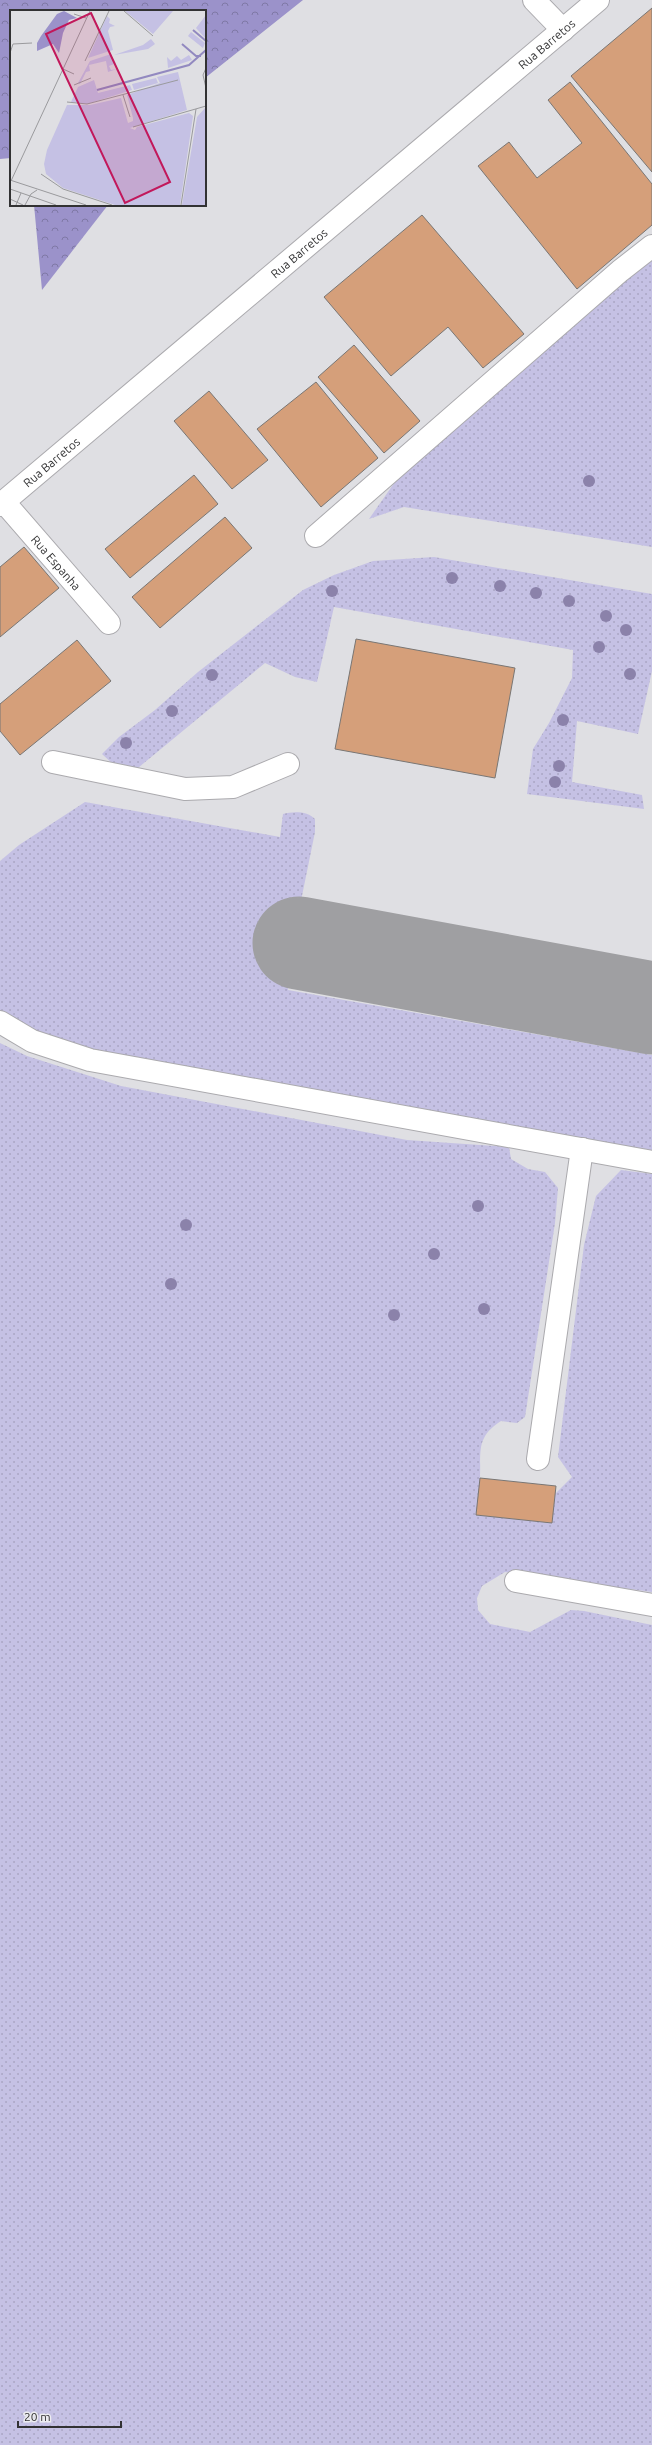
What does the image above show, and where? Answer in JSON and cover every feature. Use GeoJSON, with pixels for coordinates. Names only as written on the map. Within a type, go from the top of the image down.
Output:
{"type":"FeatureCollection","features":[{"type":"Feature","properties":{"kind":"street"},"geometry":{"type":"LineString","coordinates":[[534,0],[563,30]]}},
{"type":"Feature","properties":{"kind":"street","name":"Rua Barretos"},"geometry":{"type":"LineString","coordinates":[[2,503],[598,0]]}},
{"type":"Feature","properties":{"kind":"street"},"geometry":{"type":"LineString","coordinates":[[316,536],[614,276],[652,246]]}},
{"type":"Feature","properties":{"kind":"street","name":"Rua Espanha"},"geometry":{"type":"LineString","coordinates":[[2,503],[109,623]]}},
{"type":"Feature","properties":{"kind":"street"},"geometry":{"type":"LineString","coordinates":[[53,762],[185,789],[233,787],[288,764]]}},
{"type":"Feature","properties":{"kind":"street"},"geometry":{"type":"LineString","coordinates":[[0,1022],[32,1041],[90,1060],[652,1162]]}},
{"type":"Feature","properties":{"kind":"street"},"geometry":{"type":"LineString","coordinates":[[538,1459],[582,1149]]}},
{"type":"Feature","properties":{"kind":"street"},"geometry":{"type":"LineString","coordinates":[[516,1581],[652,1605]]}},
{"type":"Feature","properties":{"kind":"shaded area"},"geometry":{"type":"Polygon","coordinates":[[[652,246],[652,547],[404,507],[369,519],[423,442],[652,246]]]}},
{"type":"Feature","properties":{"kind":"shaded area"},"geometry":{"type":"Polygon","coordinates":[[[434,557],[652,594],[652,671],[638,734],[577,721],[572,782],[642,795],[644,809],[527,794],[533,749],[549,723],[572,678],[573,650],[334,607],[317,682],[295,677],[265,663],[127,777],[102,754],[119,737],[155,710],[198,672],[303,590],[334,575],[373,561],[434,557]]]}},
{"type":"Feature","properties":{"kind":"shaded area"},"geometry":{"type":"Polygon","coordinates":[[[85,802],[280,837],[283,814],[300,812],[312,816],[315,819],[315,832],[292,945],[288,990],[652,1055],[652,1161],[90,1060],[0,1022],[0,861],[19,845],[85,802]]]}},
{"type":"Feature","properties":{"kind":"shaded area"},"geometry":{"type":"Polygon","coordinates":[[[0,1043],[27,1056],[121,1086],[407,1140],[509,1147],[511,1159],[528,1169],[545,1172],[558,1188],[555,1223],[525,1417],[517,1423],[501,1421],[487,1433],[484,1439],[480,1452],[480,1487],[476,1515],[552,1523],[555,1494],[572,1477],[558,1457],[584,1245],[596,1196],[621,1170],[652,1174],[652,1592],[505,1572],[482,1586],[477,1598],[478,1610],[490,1624],[530,1632],[571,1610],[584,1611],[652,1625],[652,2445],[0,2445],[0,1043]]]}},
{"type":"Feature","properties":{"kind":"green space"},"geometry":{"type":"Polygon","coordinates":[[[0,0],[303,0],[206,77],[206,10],[10,10],[10,158],[0,159],[0,0]]]}},
{"type":"Feature","properties":{"kind":"green space"},"geometry":{"type":"Polygon","coordinates":[[[34,206],[107,206],[42,290],[34,206]]]}},
{"type":"Feature","properties":{"kind":"building"},"geometry":{"type":"Polygon","coordinates":[[[652,8],[652,172],[571,76],[652,8]]]}},
{"type":"Feature","properties":{"kind":"building"},"geometry":{"type":"Polygon","coordinates":[[[570,82],[652,184],[652,225],[577,289],[478,166],[509,142],[537,178],[582,143],[548,100],[570,82]]]}},
{"type":"Feature","properties":{"kind":"building"},"geometry":{"type":"Polygon","coordinates":[[[422,215],[524,334],[483,368],[448,327],[391,376],[324,297],[422,215]]]}},
{"type":"Feature","properties":{"kind":"building"},"geometry":{"type":"Polygon","coordinates":[[[354,345],[420,421],[384,453],[318,377],[354,345]]]}},
{"type":"Feature","properties":{"kind":"building"},"geometry":{"type":"Polygon","coordinates":[[[316,382],[378,458],[321,507],[257,429],[316,382]]]}},
{"type":"Feature","properties":{"kind":"building"},"geometry":{"type":"Polygon","coordinates":[[[209,391],[268,460],[232,489],[174,421],[209,391]]]}},
{"type":"Feature","properties":{"kind":"building"},"geometry":{"type":"Polygon","coordinates":[[[194,475],[218,504],[130,578],[105,549],[194,475]]]}},
{"type":"Feature","properties":{"kind":"building"},"geometry":{"type":"Polygon","coordinates":[[[225,517],[252,548],[160,628],[132,597],[225,517]]]}},
{"type":"Feature","properties":{"kind":"building"},"geometry":{"type":"Polygon","coordinates":[[[24,547],[59,588],[0,637],[0,567],[24,547]]]}},
{"type":"Feature","properties":{"kind":"building"},"geometry":{"type":"Polygon","coordinates":[[[356,639],[515,668],[495,778],[335,749],[356,639]]]}},
{"type":"Feature","properties":{"kind":"building"},"geometry":{"type":"Polygon","coordinates":[[[77,640],[111,681],[20,755],[0,731],[0,704],[77,640]]]}},
{"type":"Feature","properties":{"kind":"building"},"geometry":{"type":"Polygon","coordinates":[[[480,1478],[556,1486],[552,1523],[476,1515],[480,1478]]]}},
{"type":"Feature","properties":{"kind":"taxiway"},"geometry":{"type":"LineString","coordinates":[[299,943],[652,1008]]}}]}
